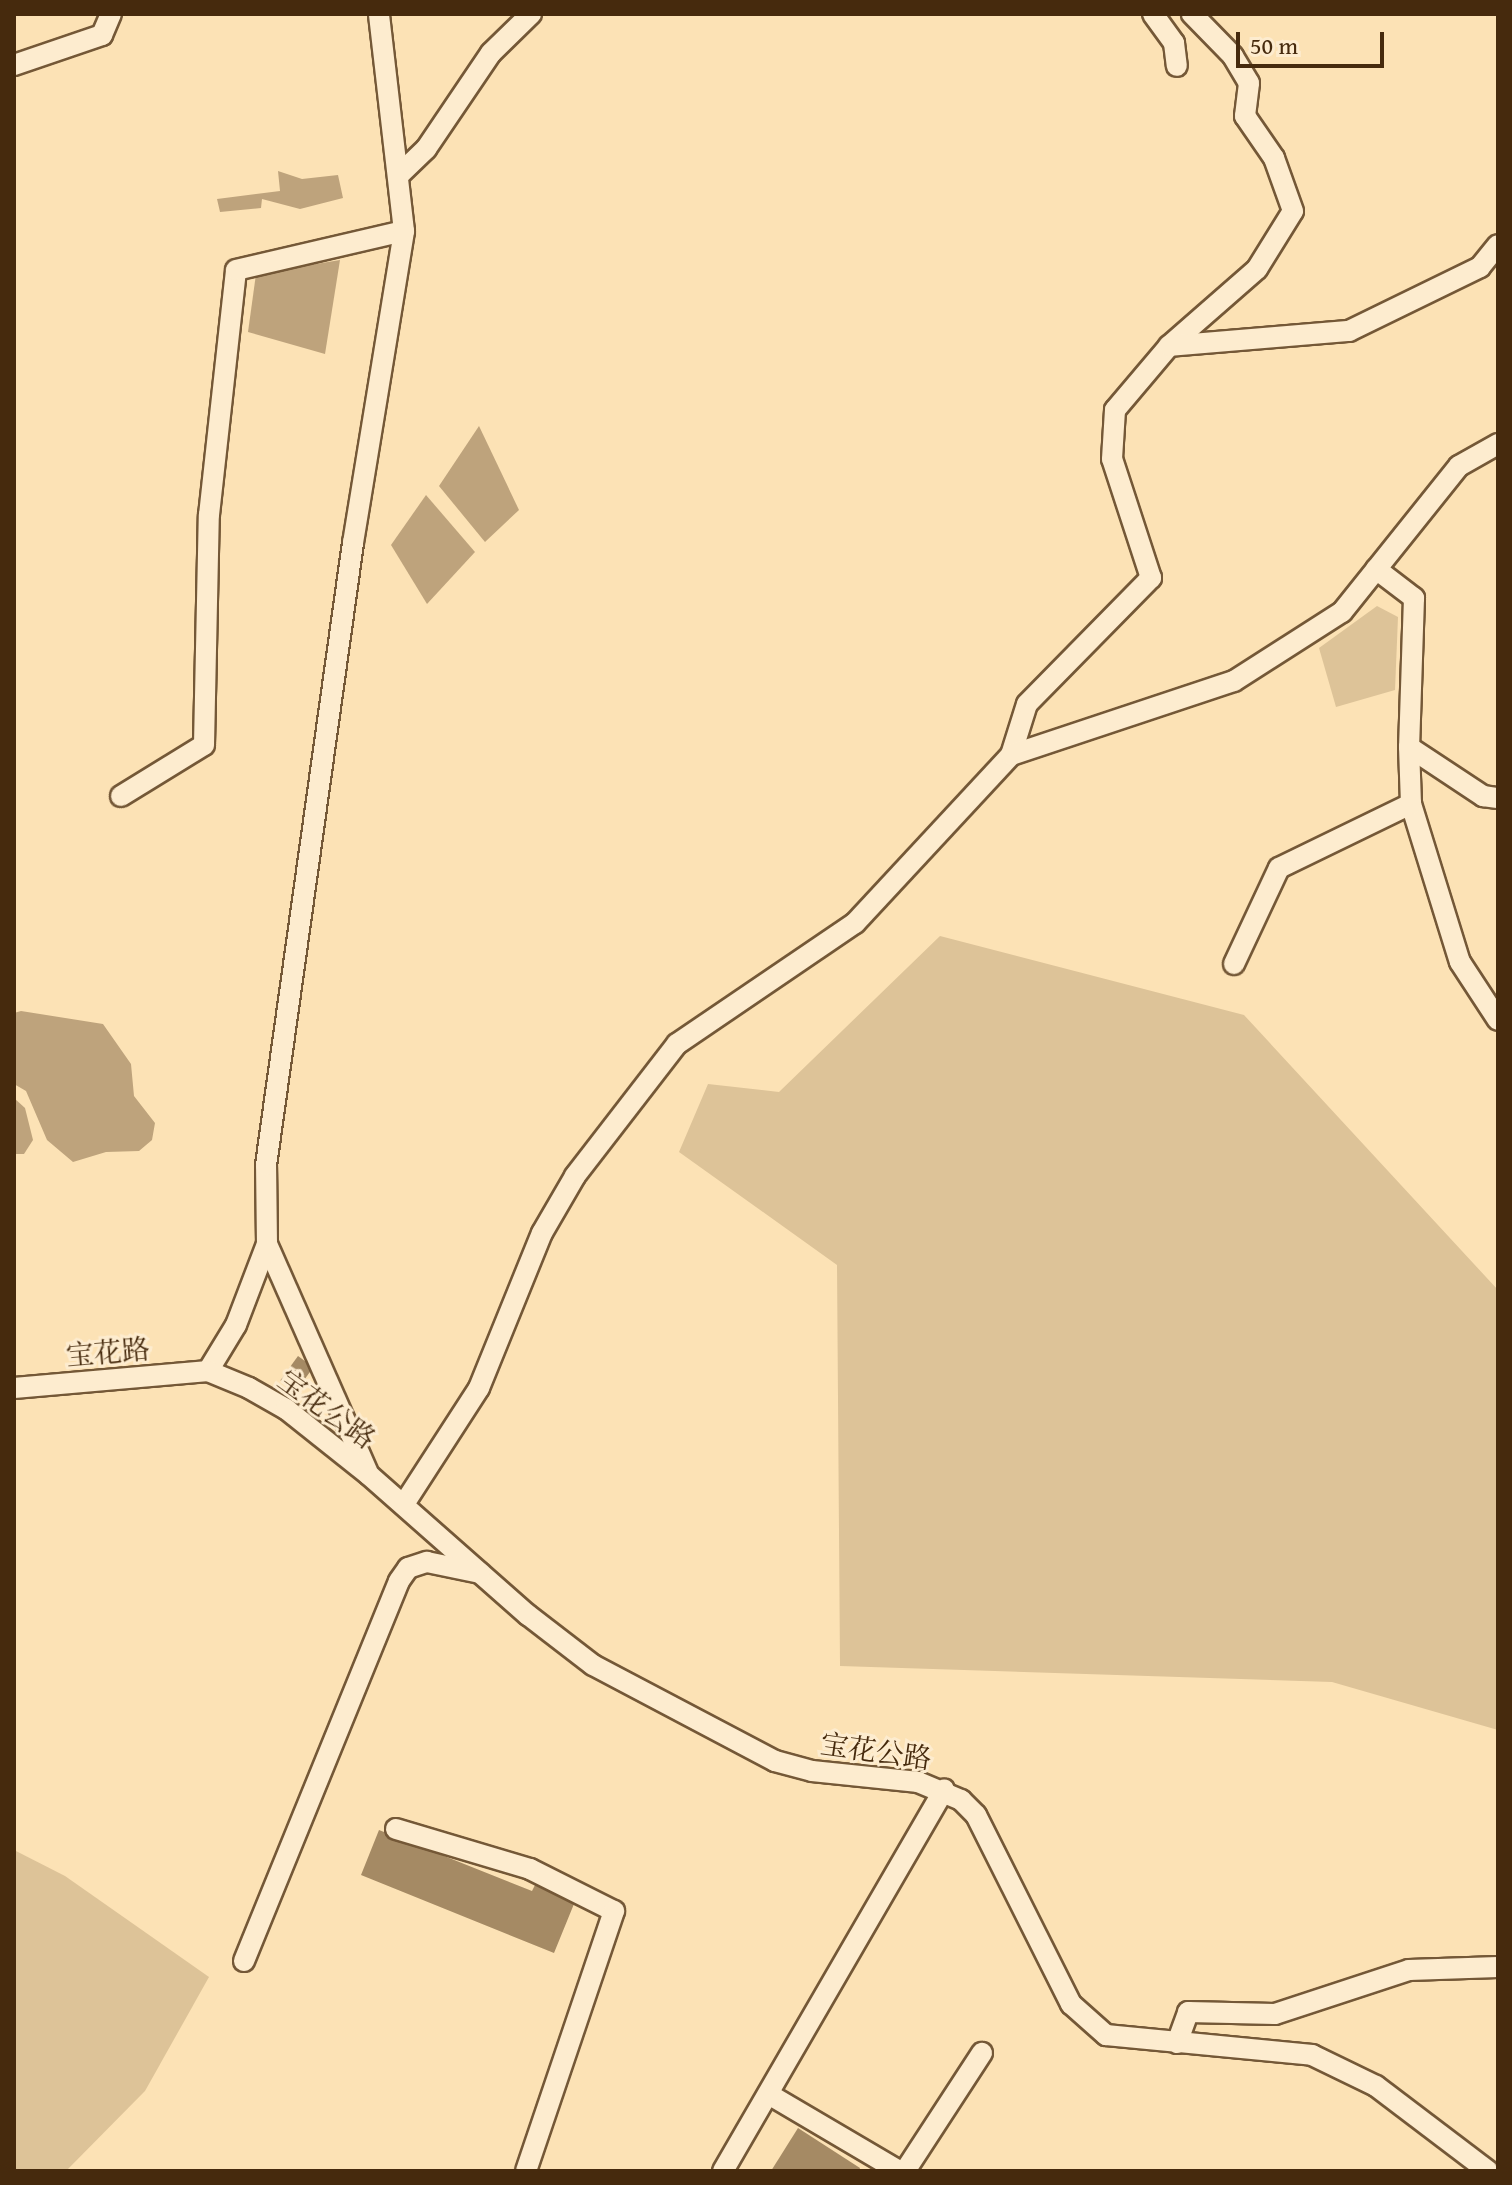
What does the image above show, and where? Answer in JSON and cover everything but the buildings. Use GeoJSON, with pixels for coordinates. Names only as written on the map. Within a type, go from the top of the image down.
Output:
{"type":"FeatureCollection","features":[{"type":"Feature","properties":{"kind":"street"},"geometry":{"type":"LineString","coordinates":[[14,65],[102,35],[111,14]]}},
{"type":"Feature","properties":{"kind":"street"},"geometry":{"type":"LineString","coordinates":[[208,1371],[236,1325],[267,1244],[266,1165],[353,543],[404,231],[401,173],[379,14]]}},
{"type":"Feature","properties":{"kind":"street"},"geometry":{"type":"LineString","coordinates":[[401,173],[426,149],[491,53],[531,14]]}},
{"type":"Feature","properties":{"kind":"street"},"geometry":{"type":"LineString","coordinates":[[1153,14],[1174,43],[1177,66]]}},
{"type":"Feature","properties":{"kind":"street"},"geometry":{"type":"LineString","coordinates":[[404,1504],[479,1388],[542,1233],[575,1176],[677,1044],[855,923],[1011,755],[1027,704],[1151,578],[1112,459],[1115,410],[1169,346],[1257,269],[1293,211],[1274,158],[1245,116],[1249,83],[1233,56],[1192,14]]}},
{"type":"Feature","properties":{"kind":"street"},"geometry":{"type":"LineString","coordinates":[[121,796],[204,745],[209,515],[236,270],[404,231]]}},
{"type":"Feature","properties":{"kind":"street"},"geometry":{"type":"LineString","coordinates":[[1169,346],[1349,331],[1480,267],[1498,245]]}},
{"type":"Feature","properties":{"kind":"street"},"geometry":{"type":"LineString","coordinates":[[1011,755],[1234,681],[1342,612],[1459,466],[1498,444]]}},
{"type":"Feature","properties":{"kind":"street"},"geometry":{"type":"LineString","coordinates":[[1376,569],[1414,598],[1409,747],[1411,804],[1460,962],[1498,1020]]}},
{"type":"Feature","properties":{"kind":"street"},"geometry":{"type":"LineString","coordinates":[[1409,747],[1483,796],[1498,798]]}},
{"type":"Feature","properties":{"kind":"street"},"geometry":{"type":"LineString","coordinates":[[1234,964],[1279,868],[1411,804]]}},
{"type":"Feature","properties":{"kind":"street"},"geometry":{"type":"LineString","coordinates":[[267,1244],[369,1475]]}},
{"type":"Feature","properties":{"kind":"street","name":"宝花公路"},"geometry":{"type":"LineString","coordinates":[[208,1371],[286,1409],[404,1504],[480,1573],[593,1665],[775,1761],[812,1771],[944,1789],[976,1815],[1071,2004],[1085,2020],[1106,2035],[1127,2041],[1269,2047],[1348,2068],[1488,2171]]}},
{"type":"Feature","properties":{"kind":"street","name":"宝花路"},"geometry":{"type":"LineString","coordinates":[[14,1388],[208,1371]]}},
{"type":"Feature","properties":{"kind":"street"},"geometry":{"type":"LineString","coordinates":[[244,1961],[399,1581],[408,1568],[427,1562],[480,1573]]}},
{"type":"Feature","properties":{"kind":"street"},"geometry":{"type":"LineString","coordinates":[[723,2171],[770,2095],[944,1789]]}},
{"type":"Feature","properties":{"kind":"street"},"geometry":{"type":"LineString","coordinates":[[396,1829],[530,1869],[614,1911],[526,2171]]}},
{"type":"Feature","properties":{"kind":"street"},"geometry":{"type":"LineString","coordinates":[[1177,2043],[1188,2012],[1275,2014],[1409,1970],[1498,1967]]}},
{"type":"Feature","properties":{"kind":"street"},"geometry":{"type":"LineString","coordinates":[[770,2095],[902,2171],[982,2053]]}},
{"type":"Feature","properties":{"kind":"shaded area"},"geometry":{"type":"Polygon","coordinates":[[[278,171],[302,179],[338,175],[343,198],[300,209],[262,199],[261,208],[220,212],[217,199],[280,191],[278,171]]]}},
{"type":"Feature","properties":{"kind":"shaded area"},"geometry":{"type":"Polygon","coordinates":[[[340,260],[325,354],[248,332],[256,274],[340,260]]]}},
{"type":"Feature","properties":{"kind":"shaded area"},"geometry":{"type":"Polygon","coordinates":[[[479,426],[519,510],[485,542],[439,486],[479,426]]]}},
{"type":"Feature","properties":{"kind":"shaded area"},"geometry":{"type":"Polygon","coordinates":[[[426,495],[475,552],[427,604],[391,545],[426,495]]]}},
{"type":"Feature","properties":{"kind":"shaded area"},"geometry":{"type":"Polygon","coordinates":[[[1377,606],[1398,617],[1395,690],[1336,707],[1319,648],[1377,606]]]}},
{"type":"Feature","properties":{"kind":"shaded area"},"geometry":{"type":"Polygon","coordinates":[[[940,936],[1244,1015],[1498,1290],[1498,1730],[1332,1682],[840,1666],[837,1265],[679,1152],[708,1084],[779,1092],[940,936]]]}},
{"type":"Feature","properties":{"kind":"shaded area"},"geometry":{"type":"Polygon","coordinates":[[[21,1011],[103,1024],[131,1064],[134,1096],[155,1123],[152,1140],[139,1151],[106,1152],[73,1162],[47,1140],[26,1091],[14,1084],[14,1013],[21,1011]]]}},
{"type":"Feature","properties":{"kind":"shaded area"},"geometry":{"type":"Polygon","coordinates":[[[14,1098],[25,1108],[33,1140],[24,1154],[14,1154],[14,1098]]]}},
{"type":"Feature","properties":{"kind":"shaded area"},"geometry":{"type":"Polygon","coordinates":[[[14,1850],[65,1876],[209,1977],[145,2091],[66,2171],[14,2171],[14,1850]]]}}]}
